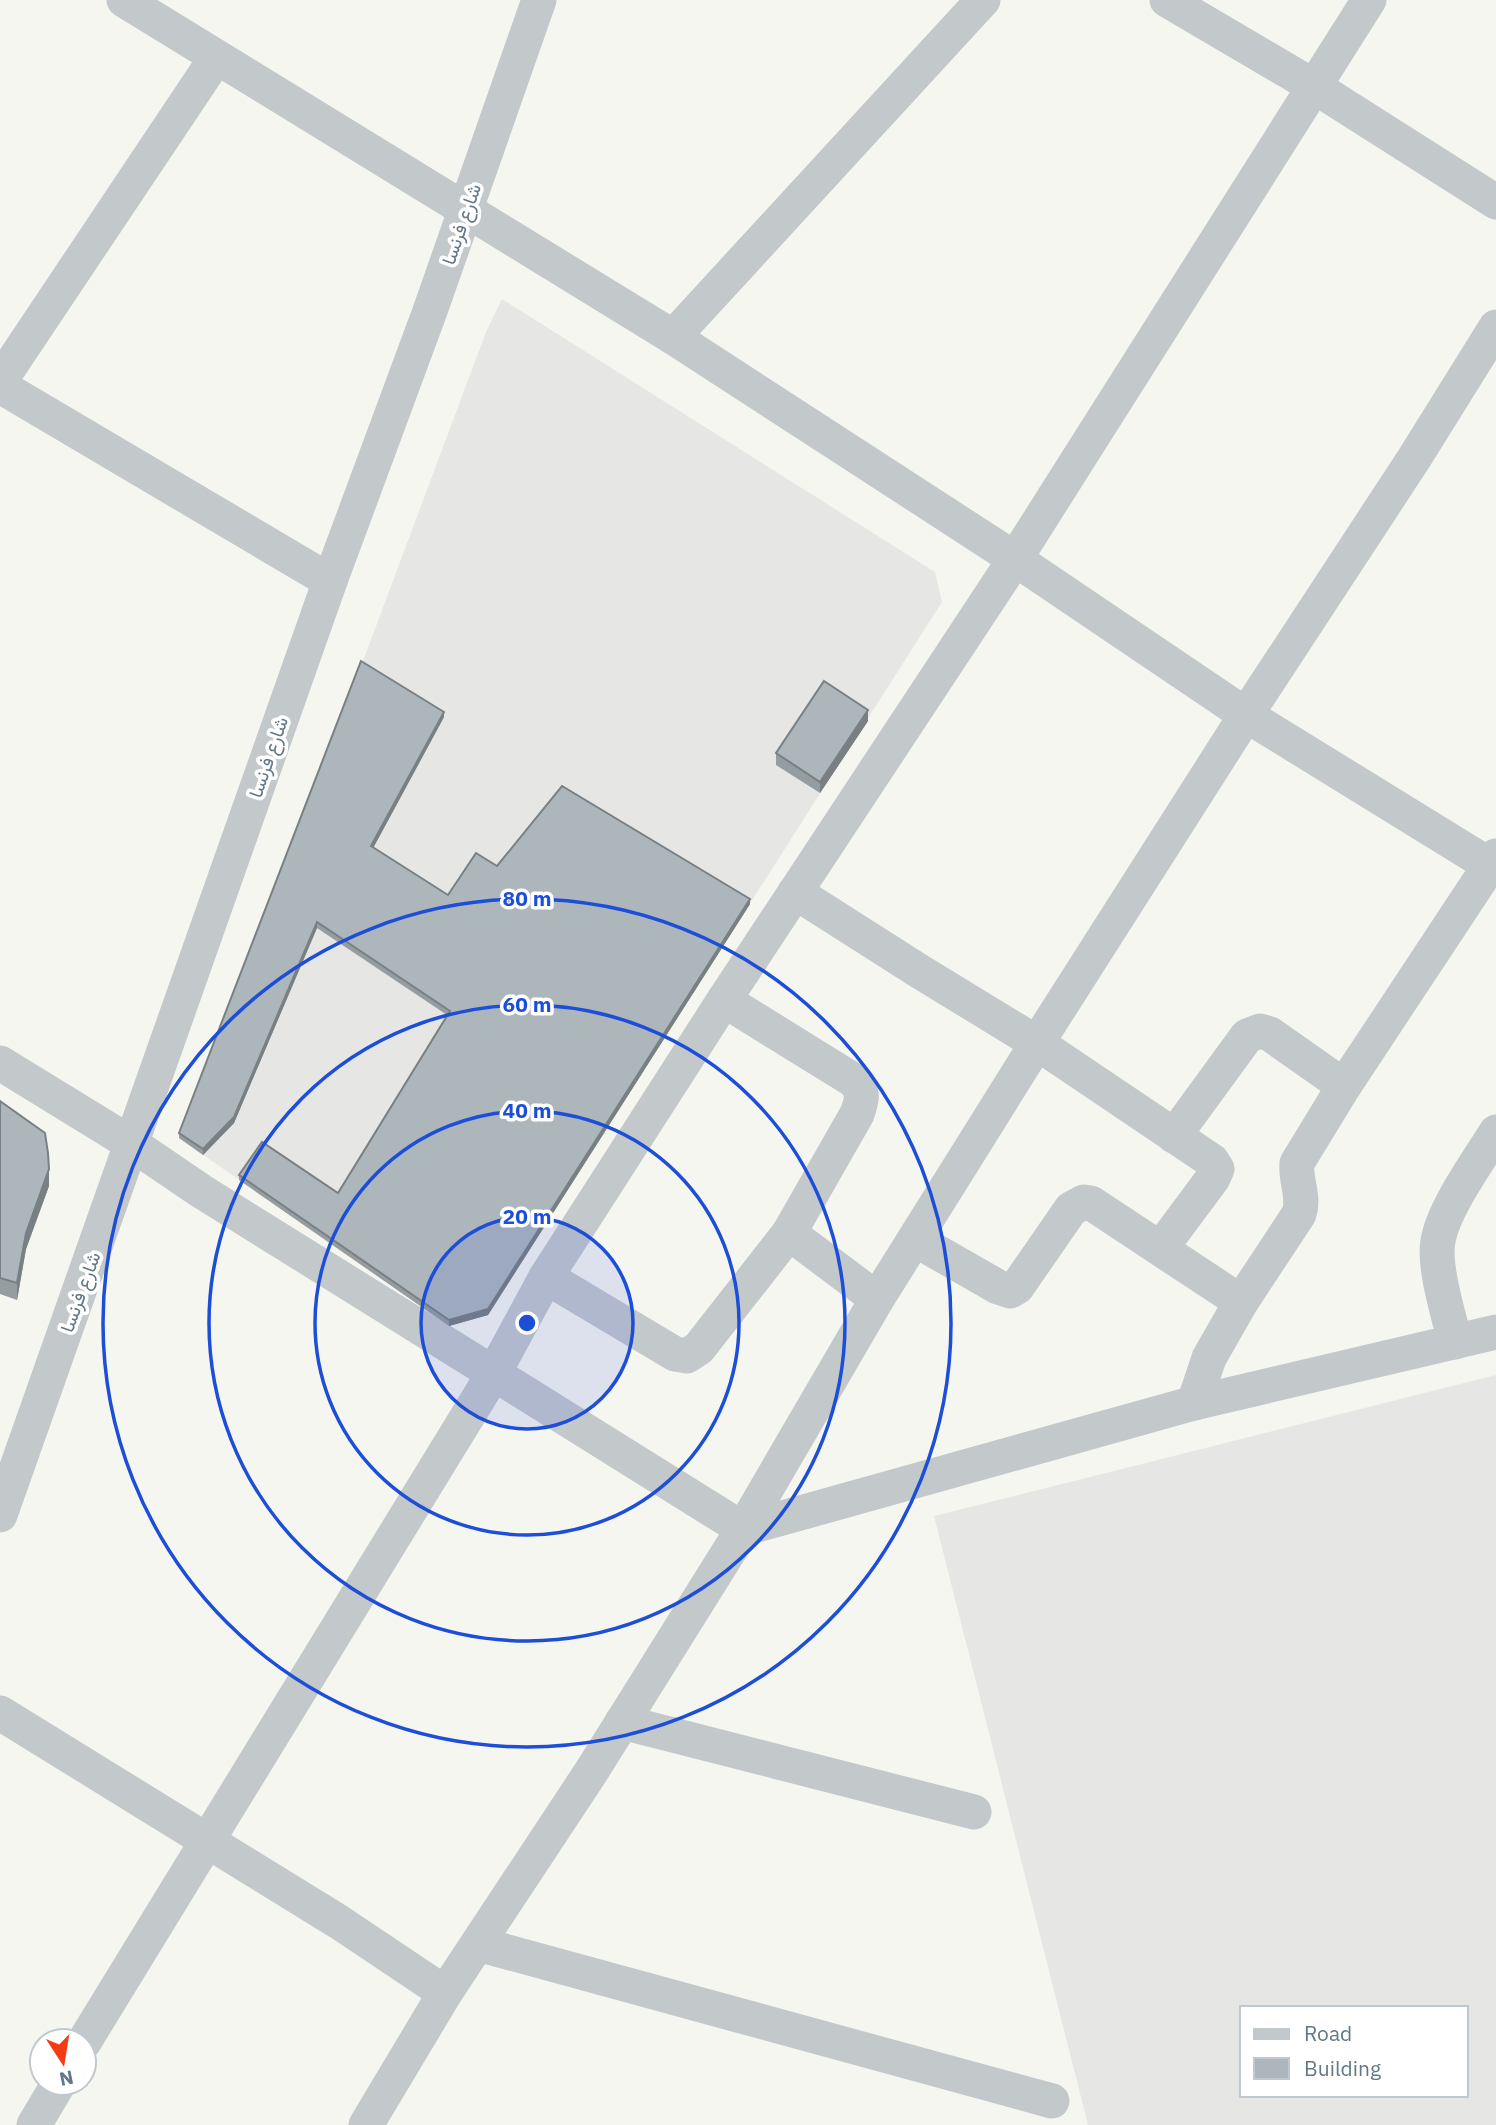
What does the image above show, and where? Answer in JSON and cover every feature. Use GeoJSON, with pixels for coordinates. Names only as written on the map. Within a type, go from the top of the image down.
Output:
{"type":"FeatureCollection","features":[{"type":"Feature","properties":{"kind":"street"},"geometry":{"type":"LineString","coordinates":[[124,0],[673,337],[1014,559],[1246,715],[1494,863],[1344,1086],[1297,1163],[1296,1178],[1302,1204],[1298,1214],[1241,1302],[1209,1358],[1194,1403]]}},
{"type":"Feature","properties":{"kind":"street","name":"شارع فرنسا"},"geometry":{"type":"LineString","coordinates":[[0,1515],[539,0]]}},
{"type":"Feature","properties":{"kind":"street"},"geometry":{"type":"LineString","coordinates":[[673,337],[984,0]]}},
{"type":"Feature","properties":{"kind":"street"},"geometry":{"type":"LineString","coordinates":[[1167,0],[1315,87],[1496,202]]}},
{"type":"Feature","properties":{"kind":"street"},"geometry":{"type":"LineString","coordinates":[[93,2027],[494,1373],[546,1277],[724,1000],[1014,559],[1369,0]]}},
{"type":"Feature","properties":{"kind":"street"},"geometry":{"type":"LineString","coordinates":[[216,58],[0,383],[330,582]]}},
{"type":"Feature","properties":{"kind":"street"},"geometry":{"type":"LineString","coordinates":[[366,2125],[446,1993],[622,1722],[743,1529],[877,1299],[1037,1042],[1496,327]]}},
{"type":"Feature","properties":{"kind":"street"},"geometry":{"type":"LineString","coordinates":[[795,892],[1037,1042],[1212,1161],[1217,1169],[1213,1178],[1161,1248]]}},
{"type":"Feature","properties":{"kind":"street"},"geometry":{"type":"LineString","coordinates":[[546,1277],[675,1354],[687,1356],[699,1348],[789,1233],[857,1114],[863,1098],[860,1087],[853,1080],[724,1000]]}},
{"type":"Feature","properties":{"kind":"street"},"geometry":{"type":"LineString","coordinates":[[1174,1136],[1242,1042],[1247,1036],[1260,1031],[1270,1034],[1344,1086]]}},
{"type":"Feature","properties":{"kind":"street"},"geometry":{"type":"LineString","coordinates":[[0,1063],[743,1529],[1194,1403],[1496,1332]]}},
{"type":"Feature","properties":{"kind":"street"},"geometry":{"type":"LineString","coordinates":[[1455,1342],[1440,1275],[1437,1242],[1447,1214],[1496,1132]]}},
{"type":"Feature","properties":{"kind":"street"},"geometry":{"type":"LineString","coordinates":[[916,1240],[998,1287],[1010,1291],[1017,1287],[1071,1209],[1084,1202],[1091,1203],[1241,1302]]}},
{"type":"Feature","properties":{"kind":"street"},"geometry":{"type":"LineString","coordinates":[[789,1233],[877,1299]]}},
{"type":"Feature","properties":{"kind":"street"},"geometry":{"type":"LineString","coordinates":[[0,1713],[340,1922],[446,1993]]}},
{"type":"Feature","properties":{"kind":"street"},"geometry":{"type":"LineString","coordinates":[[622,1722],[974,1812]]}},
{"type":"Feature","properties":{"kind":"street"},"geometry":{"type":"LineString","coordinates":[[478,1944],[1052,2101]]}},
{"type":"Feature","properties":{"kind":"street"},"geometry":{"type":"LineString","coordinates":[[34,2125],[51,2097]]}},
{"type":"Feature","properties":{"kind":"shaded area"},"geometry":{"type":"Polygon","coordinates":[[[502,299],[935,572],[942,602],[488,1315],[449,1326],[179,1138],[366,653],[486,332],[502,299]]]}},
{"type":"Feature","properties":{"kind":"shaded area"},"geometry":{"type":"Polygon","coordinates":[[[1496,1375],[1496,2125],[1088,2125],[934,1516],[1496,1375]]]}},
{"type":"Feature","properties":{"kind":"building"},"geometry":{"type":"Polygon","coordinates":[[[361,661],[444,712],[371,846],[448,895],[476,853],[497,866],[562,786],[750,899],[488,1309],[449,1320],[239,1175],[262,1142],[338,1193],[450,1011],[317,922],[234,1117],[203,1149],[179,1133],[361,661]]]}},
{"type":"Feature","properties":{"kind":"building"},"geometry":{"type":"Polygon","coordinates":[[[824,681],[868,710],[820,782],[776,753],[824,681]]]}},
{"type":"Feature","properties":{"kind":"building"},"geometry":{"type":"Polygon","coordinates":[[[0,1101],[45,1133],[48,1153],[49,1169],[26,1233],[17,1283],[0,1278],[0,1101]]]}}]}
